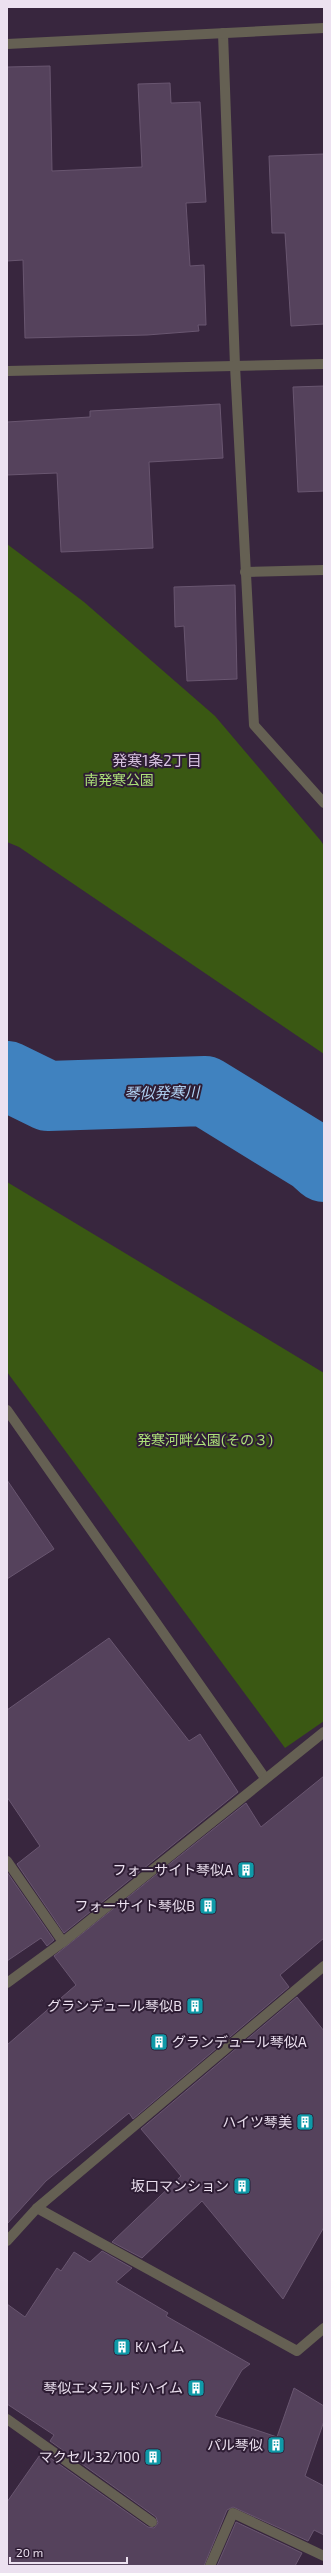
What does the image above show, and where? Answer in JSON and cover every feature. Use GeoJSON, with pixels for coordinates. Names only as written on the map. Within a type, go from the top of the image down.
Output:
{"type":"FeatureCollection","features":[{"type":"Feature","properties":{"kind":"street"},"geometry":{"type":"LineString","coordinates":[[7,44],[324,28]]}},
{"type":"Feature","properties":{"kind":"street"},"geometry":{"type":"LineString","coordinates":[[224,34],[235,366],[254,725],[324,803]]}},
{"type":"Feature","properties":{"kind":"street"},"geometry":{"type":"LineString","coordinates":[[7,371],[324,364]]}},
{"type":"Feature","properties":{"kind":"street"},"geometry":{"type":"LineString","coordinates":[[245,572],[324,570]]}},
{"type":"Feature","properties":{"kind":"street"},"geometry":{"type":"LineString","coordinates":[[7,1410],[265,1778]]}},
{"type":"Feature","properties":{"kind":"street"},"geometry":{"type":"LineString","coordinates":[[7,1983],[63,1942],[324,1732]]}},
{"type":"Feature","properties":{"kind":"street"},"geometry":{"type":"LineString","coordinates":[[7,1861],[63,1942]]}},
{"type":"Feature","properties":{"kind":"street"},"geometry":{"type":"LineString","coordinates":[[7,2241],[37,2208],[324,1966]]}},
{"type":"Feature","properties":{"kind":"street"},"geometry":{"type":"LineString","coordinates":[[37,2208],[297,2351],[324,2328]]}},
{"type":"Feature","properties":{"kind":"street"},"geometry":{"type":"LineString","coordinates":[[7,2419],[152,2522]]}},
{"type":"Feature","properties":{"kind":"street"},"geometry":{"type":"LineString","coordinates":[[210,2566],[233,2513],[324,2556]]}},
{"type":"Feature","properties":{"kind":"green space","name":"南発寒公園"},"geometry":{"type":"Polygon","coordinates":[[[7,544],[84,602],[215,716],[321,841],[324,846],[324,1054],[19,847],[7,842],[7,544]]]}},
{"type":"Feature","properties":{"kind":"green space","name":"発寒河畔公園(その３)"},"geometry":{"type":"Polygon","coordinates":[[[7,1182],[324,1373],[324,1721],[285,1748],[7,1372],[7,1182]]]}},
{"type":"Feature","properties":{"kind":"building"},"geometry":{"type":"Polygon","coordinates":[[[50,66],[52,171],[142,167],[138,84],[170,83],[171,103],[200,102],[206,202],[186,203],[190,266],[204,265],[206,325],[198,325],[199,331],[147,335],[25,338],[23,260],[7,261],[7,67],[50,66]]]}},
{"type":"Feature","properties":{"kind":"building"},"geometry":{"type":"Polygon","coordinates":[[[324,154],[324,324],[291,326],[285,233],[272,233],[269,156],[324,154]]]}},
{"type":"Feature","properties":{"kind":"building"},"geometry":{"type":"Polygon","coordinates":[[[324,386],[324,491],[298,492],[293,387],[324,386]]]}},
{"type":"Feature","properties":{"kind":"building"},"geometry":{"type":"Polygon","coordinates":[[[220,404],[223,458],[149,462],[153,548],[61,552],[57,473],[7,475],[7,422],[90,417],[90,411],[220,404]]]}},
{"type":"Feature","properties":{"kind":"building"},"geometry":{"type":"Polygon","coordinates":[[[235,585],[237,679],[187,681],[184,626],[175,627],[174,587],[235,585]]]}},
{"type":"Feature","properties":{"kind":"building"},"geometry":{"type":"Polygon","coordinates":[[[7,1480],[54,1549],[7,1579],[7,1480]]]}},
{"type":"Feature","properties":{"kind":"building"},"geometry":{"type":"Polygon","coordinates":[[[109,1638],[189,1741],[200,1734],[238,1792],[64,1933],[17,1864],[40,1846],[7,1797],[7,1710],[109,1638]]]}},
{"type":"Feature","properties":{"kind":"building"},"geometry":{"type":"Polygon","coordinates":[[[324,1776],[324,1938],[280,1975],[289,1987],[133,2119],[129,2113],[46,2181],[7,2224],[7,2045],[76,1985],[54,1956],[246,1803],[261,1827],[324,1776]]]}},
{"type":"Feature","properties":{"kind":"building"},"geometry":{"type":"Polygon","coordinates":[[[7,1872],[54,1940],[47,1946],[41,1938],[7,1961],[7,1872]]]}},
{"type":"Feature","properties":{"kind":"building"},"geometry":{"type":"Polygon","coordinates":[[[297,1997],[324,2031],[324,2227],[283,2299],[202,2201],[142,2258],[112,2242],[181,2176],[141,2129],[297,1997]]]}},
{"type":"Feature","properties":{"kind":"building"},"geometry":{"type":"Polygon","coordinates":[[[102,2251],[132,2268],[116,2282],[168,2313],[166,2316],[250,2364],[242,2370],[215,2416],[277,2437],[294,2388],[324,2406],[324,2421],[305,2476],[324,2486],[324,2535],[314,2530],[308,2541],[233,2507],[227,2510],[204,2566],[7,2566],[7,2502],[42,2452],[148,2527],[154,2528],[158,2523],[156,2517],[50,2441],[54,2435],[7,2404],[7,2304],[25,2317],[57,2268],[61,2271],[74,2252],[90,2262],[102,2251]]]}},
{"type":"Feature","properties":{"kind":"building"},"geometry":{"type":"Polygon","coordinates":[[[236,2522],[302,2553],[295,2566],[217,2566],[236,2522]]]}},
{"type":"Feature","properties":{"kind":"waterway","name":"琴似発寒川"},"geometry":{"type":"LineString","coordinates":[[7,1076],[48,1096],[205,1091],[314,1158],[324,1167]]}},
{"type":"Feature","properties":{"kind":"place","name":"フォーサイト琴似A"},"geometry":{"type":"Point","coordinates":[246,1870]}},
{"type":"Feature","properties":{"kind":"place","name":"フォーサイト琴似B"},"geometry":{"type":"Point","coordinates":[208,1906]}},
{"type":"Feature","properties":{"kind":"place","name":"グランデュール琴似B"},"geometry":{"type":"Point","coordinates":[195,2006]}},
{"type":"Feature","properties":{"kind":"place","name":"グランデュール琴似A"},"geometry":{"type":"Point","coordinates":[159,2042]}},
{"type":"Feature","properties":{"kind":"place","name":"ハイツ琴美"},"geometry":{"type":"Point","coordinates":[305,2122]}},
{"type":"Feature","properties":{"kind":"place","name":"坂口マンション"},"geometry":{"type":"Point","coordinates":[242,2186]}},
{"type":"Feature","properties":{"kind":"place","name":"Kハイム"},"geometry":{"type":"Point","coordinates":[122,2347]}},
{"type":"Feature","properties":{"kind":"place","name":"琴似エメラルドハイム"},"geometry":{"type":"Point","coordinates":[196,2388]}},
{"type":"Feature","properties":{"kind":"place","name":"パル琴似"},"geometry":{"type":"Point","coordinates":[276,2445]}},
{"type":"Feature","properties":{"kind":"place","name":"マクセル32/100"},"geometry":{"type":"Point","coordinates":[153,2457]}},
{"type":"Feature","properties":{"kind":"district","name":"発寒1条2丁目"},"geometry":{"type":"Point","coordinates":[157,761]}}]}
